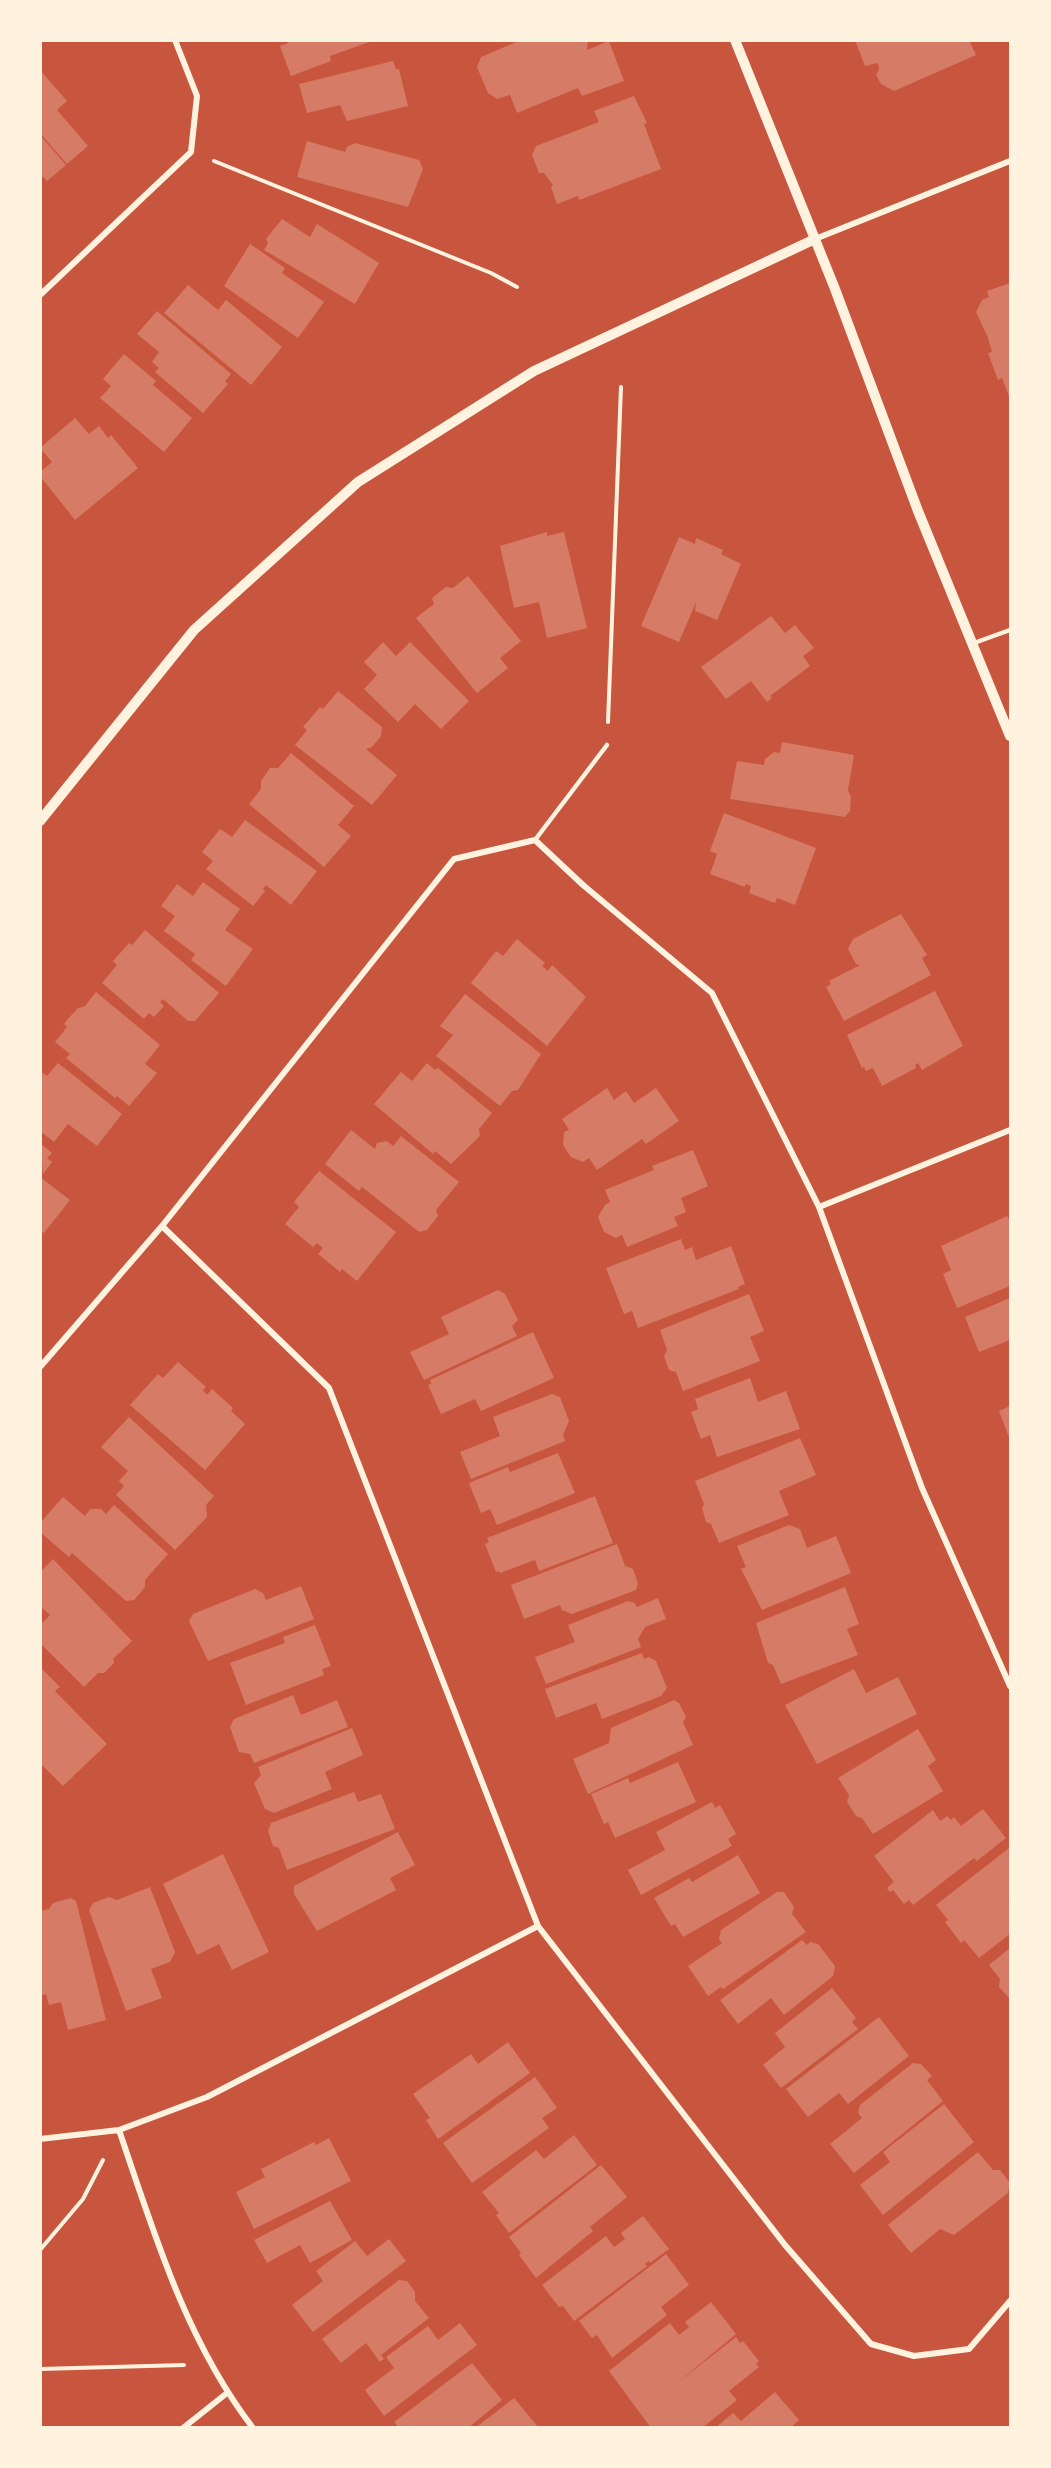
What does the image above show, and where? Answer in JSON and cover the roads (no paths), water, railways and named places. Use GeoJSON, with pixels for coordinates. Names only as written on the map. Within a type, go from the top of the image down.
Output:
{"type":"FeatureCollection","features":[{"type":"Feature","properties":{"kind":"street"},"geometry":{"type":"LineString","coordinates":[[40,295],[191,152],[197,96],[175,40]]}},
{"type":"Feature","properties":{"kind":"street"},"geometry":{"type":"LineString","coordinates":[[735,40],[815,239],[918,511],[1011,736]]}},
{"type":"Feature","properties":{"kind":"street"},"geometry":{"type":"LineString","coordinates":[[40,821],[194,630],[358,482],[534,371],[815,239],[1011,161]]}},
{"type":"Feature","properties":{"kind":"street"},"geometry":{"type":"LineString","coordinates":[[40,1367],[162,1226],[454,859],[535,840],[583,885],[712,993],[819,1207],[922,1488],[1011,1686]]}},
{"type":"Feature","properties":{"kind":"street"},"geometry":{"type":"LineString","coordinates":[[819,1207],[1011,1130]]}},
{"type":"Feature","properties":{"kind":"street"},"geometry":{"type":"LineString","coordinates":[[162,1226],[329,1389],[538,1926],[786,2245],[871,2344],[914,2356],[969,2349],[1011,2301]]}},
{"type":"Feature","properties":{"kind":"street"},"geometry":{"type":"LineString","coordinates":[[40,2139],[119,2130],[207,2097],[538,1926]]}},
{"type":"Feature","properties":{"kind":"street"},"geometry":{"type":"LineString","coordinates":[[119,2130],[161,2254],[210,2364],[227,2393],[254,2427]]}},
{"type":"Feature","properties":{"kind":"street"},"geometry":{"type":"LineString","coordinates":[[183,2427],[227,2393]]}},
{"type":"Feature","properties":{"kind":"lane"},"geometry":{"type":"LineString","coordinates":[[974,643],[1011,630]]}},
{"type":"Feature","properties":{"kind":"lane"},"geometry":{"type":"LineString","coordinates":[[535,840],[607,745]]}}]}
